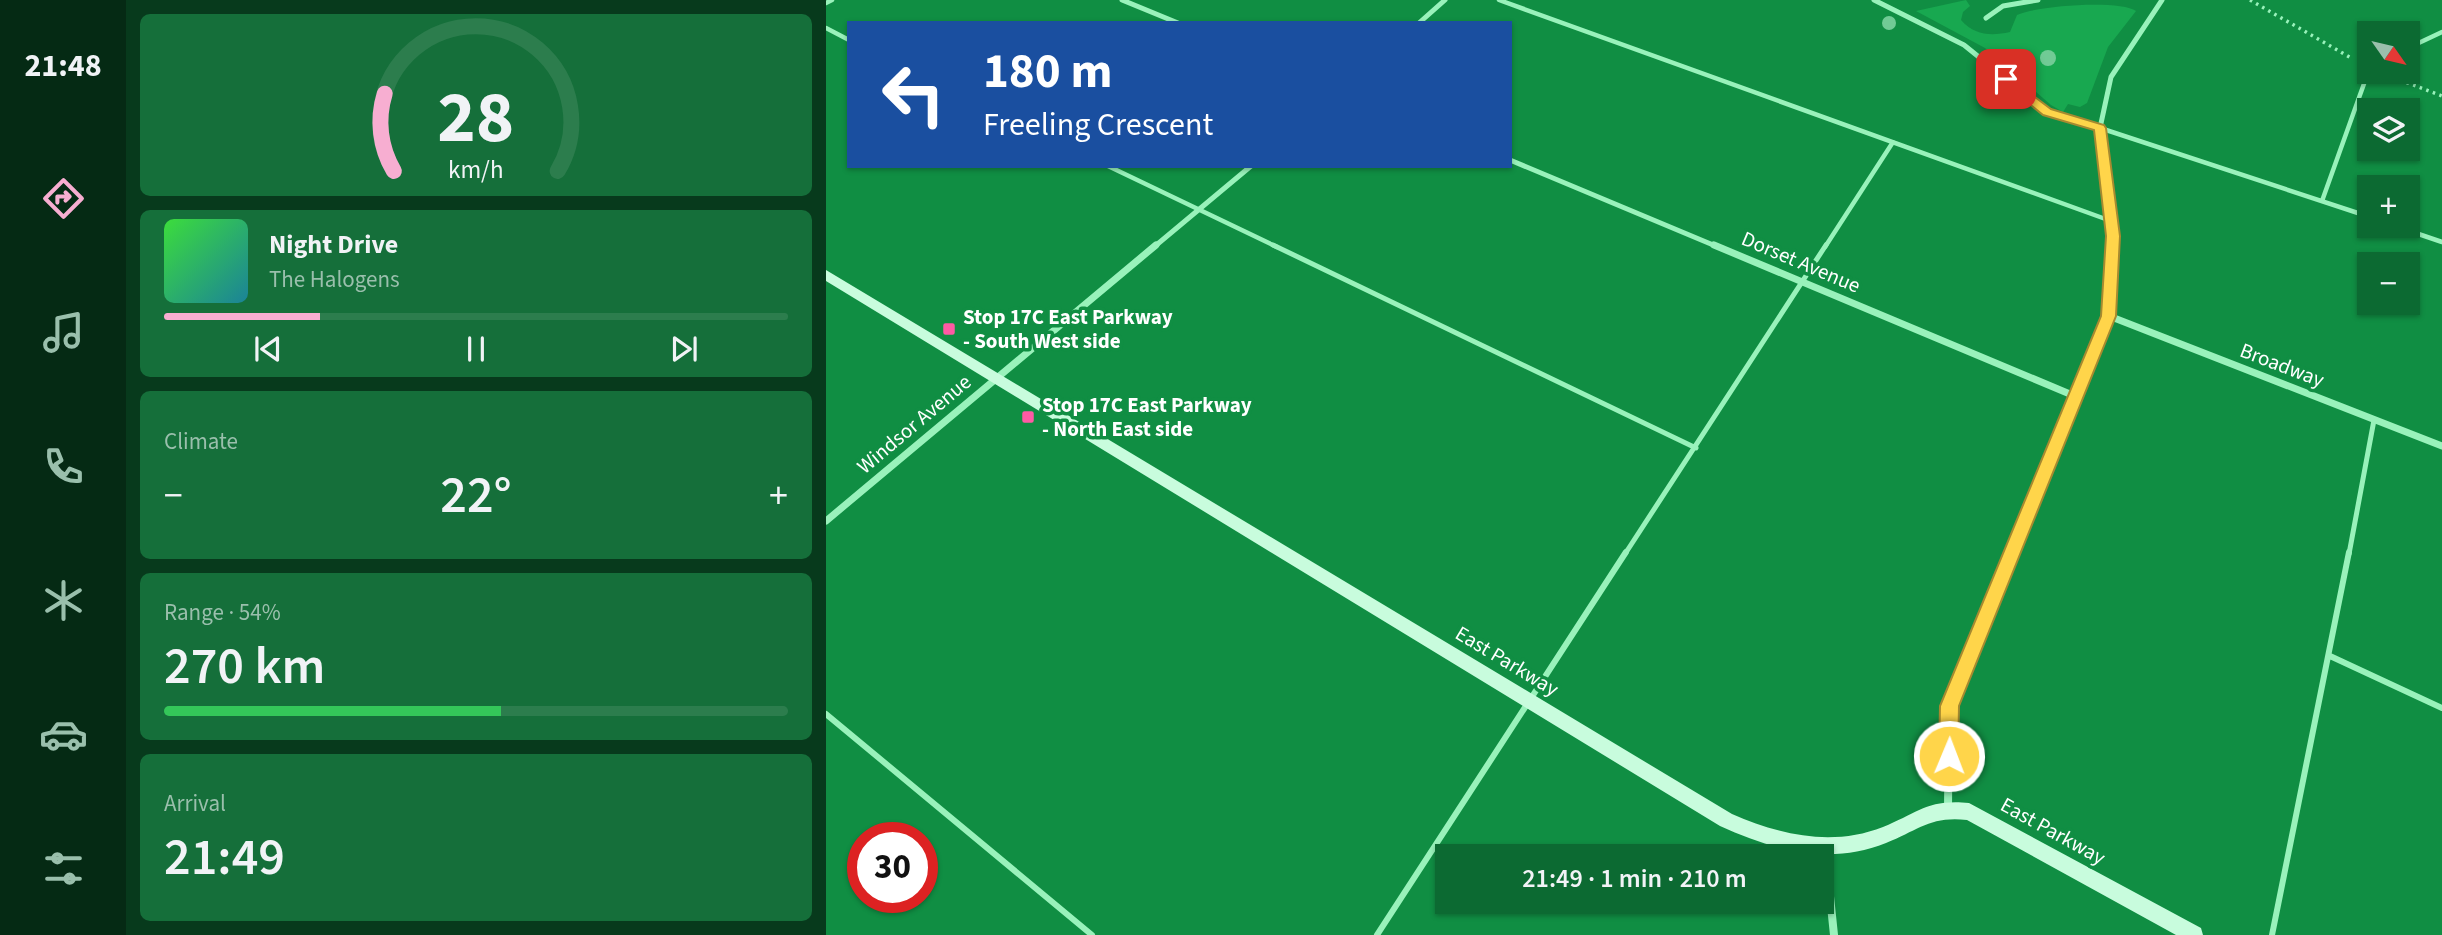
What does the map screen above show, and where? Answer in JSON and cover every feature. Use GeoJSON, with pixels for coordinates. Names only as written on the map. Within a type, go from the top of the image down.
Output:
{"type":"FeatureCollection","features":[{"type":"Feature","properties":{"kind":"street"},"geometry":{"type":"LineString","coordinates":[[1122,0],[1173,21]]}},
{"type":"Feature","properties":{"kind":"street"},"geometry":{"type":"LineString","coordinates":[[1421,21],[1445,0]]}},
{"type":"Feature","properties":{"kind":"street"},"geometry":{"type":"LineString","coordinates":[[1874,0],[1964,45],[2047,112],[2100,128]]}},
{"type":"Feature","properties":{"kind":"street"},"geometry":{"type":"LineString","coordinates":[[1986,18],[2003,6],[2038,0]]}},
{"type":"Feature","properties":{"kind":"street"},"geometry":{"type":"LineString","coordinates":[[1948,808],[1950,706],[2109,316],[2113,236],[2100,128],[2111,77],[2162,0]]}},
{"type":"Feature","properties":{"kind":"street","name":"Dorset Avenue"},"geometry":{"type":"LineString","coordinates":[[1512,161],[2077,397]]}},
{"type":"Feature","properties":{"kind":"street","name":"Windsor Avenue"},"geometry":{"type":"LineString","coordinates":[[826,521],[1249,168]]}},
{"type":"Feature","properties":{"kind":"street","name":"East Parkway"},"geometry":{"type":"LineString","coordinates":[[826,275],[1726,820],[1758,836],[1798,844]]}},
{"type":"Feature","properties":{"kind":"street","name":"Broadway"},"geometry":{"type":"LineString","coordinates":[[2109,316],[2442,446]]}},
{"type":"Feature","properties":{"kind":"street","name":"East Parkway"},"geometry":{"type":"LineString","coordinates":[[1834,847],[1883,836],[1924,814],[1948,808],[1969,811],[2194,935]]}},
{"type":"Feature","properties":{"kind":"street"},"geometry":{"type":"LineString","coordinates":[[1832,914],[1834,935]]}},
{"type":"Feature","properties":{"kind":"lane"},"geometry":{"type":"LineString","coordinates":[[826,3],[832,0]]}},
{"type":"Feature","properties":{"kind":"lane"},"geometry":{"type":"LineString","coordinates":[[1499,0],[2111,221]]}},
{"type":"Feature","properties":{"kind":"lane"},"geometry":{"type":"LineString","coordinates":[[826,29],[847,39]]}},
{"type":"Feature","properties":{"kind":"lane"},"geometry":{"type":"LineString","coordinates":[[2420,42],[2442,32]]}},
{"type":"Feature","properties":{"kind":"lane"},"geometry":{"type":"LineString","coordinates":[[2322,201],[2363,84]]}},
{"type":"Feature","properties":{"kind":"lane"},"geometry":{"type":"LineString","coordinates":[[2100,128],[2357,213]]}},
{"type":"Feature","properties":{"kind":"lane"},"geometry":{"type":"LineString","coordinates":[[1377,935],[1893,142]]}},
{"type":"Feature","properties":{"kind":"lane"},"geometry":{"type":"LineString","coordinates":[[1112,168],[1696,448]]}},
{"type":"Feature","properties":{"kind":"lane"},"geometry":{"type":"LineString","coordinates":[[2420,235],[2442,242]]}},
{"type":"Feature","properties":{"kind":"lane"},"geometry":{"type":"LineString","coordinates":[[2272,935],[2330,656],[2374,420]]}},
{"type":"Feature","properties":{"kind":"lane"},"geometry":{"type":"LineString","coordinates":[[2330,656],[2442,708]]}},
{"type":"Feature","properties":{"kind":"lane"},"geometry":{"type":"LineString","coordinates":[[826,715],[1092,935]]}},
{"type":"Feature","properties":{"kind":"path"},"geometry":{"type":"LineString","coordinates":[[2250,0],[2357,60]]}},
{"type":"Feature","properties":{"kind":"path"},"geometry":{"type":"LineString","coordinates":[[2411,84],[2442,96]]}},
{"type":"Feature","properties":{"kind":"green space"},"geometry":{"type":"Polygon","coordinates":[[[1966,0],[1970,6],[1963,12],[1961,20],[1978,32],[1990,34],[2010,32],[2017,15],[2043,9],[2098,5],[2136,11],[2108,47],[2087,103],[2080,107],[2068,104],[2063,112],[2051,105],[1985,48],[1916,11],[1966,0]]]}},
{"type":"Feature","properties":{"kind":"place","name":"Stop 17C East Parkway - South West side"},"geometry":{"type":"Point","coordinates":[949,329]}},
{"type":"Feature","properties":{"kind":"place","name":"Stop 17C East Parkway - North East side"},"geometry":{"type":"Point","coordinates":[1028,417]}},
{"type":"Feature","properties":{"kind":"route"},"geometry":{"type":"LineString","coordinates":[[1949,756],[1950,706],[2109,316],[2113,236],[2100,128],[2047,112],[2006,79]]}}]}
